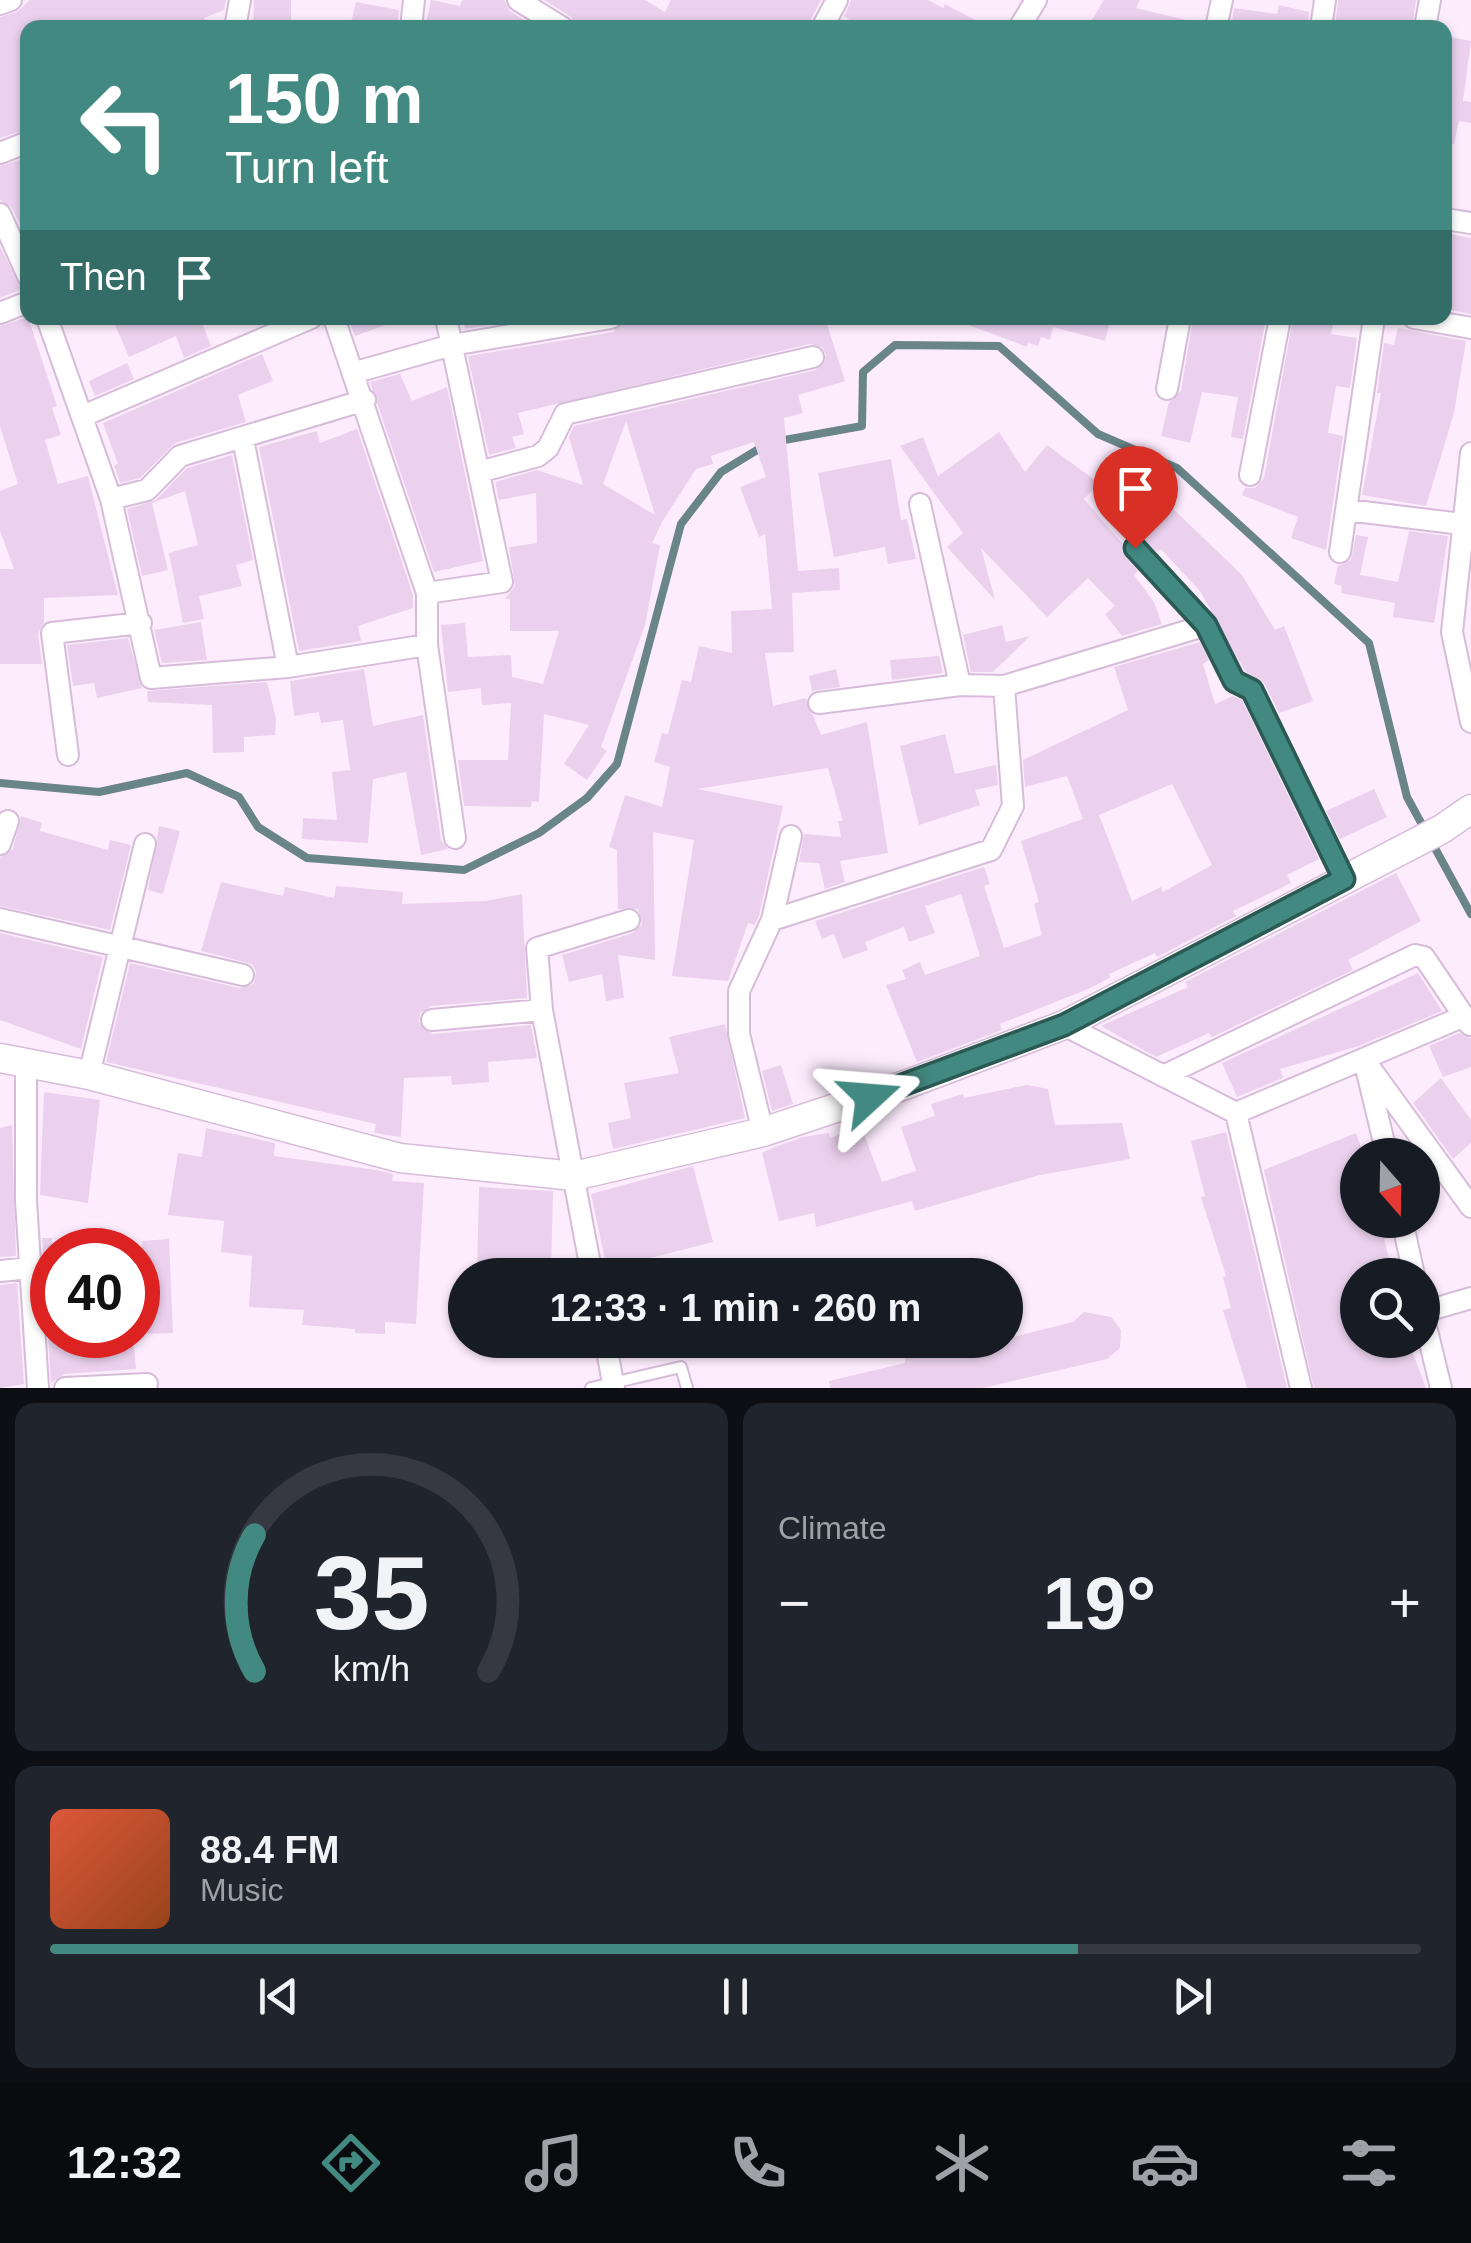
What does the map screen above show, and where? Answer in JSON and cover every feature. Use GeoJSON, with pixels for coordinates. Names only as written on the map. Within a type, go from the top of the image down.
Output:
{"type":"FeatureCollection","features":[{"type":"Feature","properties":{"kind":"street"},"geometry":{"type":"LineString","coordinates":[[0,4],[11,0]]}},
{"type":"Feature","properties":{"kind":"street"},"geometry":{"type":"LineString","coordinates":[[518,0],[550,20]]}},
{"type":"Feature","properties":{"kind":"street"},"geometry":{"type":"LineString","coordinates":[[0,214],[20,258]]}},
{"type":"Feature","properties":{"kind":"street"},"geometry":{"type":"LineString","coordinates":[[50,325],[112,499],[151,678],[288,666],[427,645]]}},
{"type":"Feature","properties":{"kind":"street"},"geometry":{"type":"LineString","coordinates":[[83,416],[295,325]]}},
{"type":"Feature","properties":{"kind":"street"},"geometry":{"type":"LineString","coordinates":[[337,325],[356,372],[427,594],[427,645],[455,838]]}},
{"type":"Feature","properties":{"kind":"street"},"geometry":{"type":"LineString","coordinates":[[427,594],[502,582],[448,325]]}},
{"type":"Feature","properties":{"kind":"street"},"geometry":{"type":"LineString","coordinates":[[356,372],[452,345],[571,325]]}},
{"type":"Feature","properties":{"kind":"street"},"geometry":{"type":"LineString","coordinates":[[1167,389],[1179,325]]}},
{"type":"Feature","properties":{"kind":"street"},"geometry":{"type":"LineString","coordinates":[[1250,475],[1279,325]]}},
{"type":"Feature","properties":{"kind":"street"},"geometry":{"type":"LineString","coordinates":[[1340,552],[1373,325]]}},
{"type":"Feature","properties":{"kind":"street"},"geometry":{"type":"LineString","coordinates":[[479,472],[538,456],[548,448],[565,414],[814,357]]}},
{"type":"Feature","properties":{"kind":"street"},"geometry":{"type":"LineString","coordinates":[[112,499],[146,490],[180,456],[365,400]]}},
{"type":"Feature","properties":{"kind":"street"},"geometry":{"type":"LineString","coordinates":[[242,439],[288,666]]}},
{"type":"Feature","properties":{"kind":"street"},"geometry":{"type":"LineString","coordinates":[[1471,453],[1452,632],[1471,722]]}},
{"type":"Feature","properties":{"kind":"street"},"geometry":{"type":"LineString","coordinates":[[920,504],[960,685]]}},
{"type":"Feature","properties":{"kind":"street"},"geometry":{"type":"LineString","coordinates":[[1347,510],[1462,524]]}},
{"type":"Feature","properties":{"kind":"street"},"geometry":{"type":"LineString","coordinates":[[1135,548],[1206,625],[1234,681],[1252,690],[1344,879]]}},
{"type":"Feature","properties":{"kind":"street"},"geometry":{"type":"LineString","coordinates":[[68,755],[52,633],[141,622]]}},
{"type":"Feature","properties":{"kind":"street"},"geometry":{"type":"LineString","coordinates":[[819,703],[960,685],[1004,686],[1206,625]]}},
{"type":"Feature","properties":{"kind":"street"},"geometry":{"type":"LineString","coordinates":[[772,920],[991,850],[1013,806],[1004,686]]}},
{"type":"Feature","properties":{"kind":"street"},"geometry":{"type":"LineString","coordinates":[[38,1388],[13,1062],[89,1075],[400,1158],[574,1176],[763,1132],[905,1086],[1064,1025],[1442,829],[1471,810]]}},
{"type":"Feature","properties":{"kind":"street"},"geometry":{"type":"LineString","coordinates":[[0,844],[8,821]]}},
{"type":"Feature","properties":{"kind":"street"},"geometry":{"type":"LineString","coordinates":[[763,1132],[739,1034],[739,991],[772,920],[791,836]]}},
{"type":"Feature","properties":{"kind":"street"},"geometry":{"type":"LineString","coordinates":[[89,1075],[145,844]]}},
{"type":"Feature","properties":{"kind":"street"},"geometry":{"type":"LineString","coordinates":[[0,919],[243,975]]}},
{"type":"Feature","properties":{"kind":"street"},"geometry":{"type":"LineString","coordinates":[[589,1258],[542,1010],[537,948],[629,920]]}},
{"type":"Feature","properties":{"kind":"street"},"geometry":{"type":"LineString","coordinates":[[1163,1076],[1415,954],[1424,957],[1466,1022],[1236,1114]]}},
{"type":"Feature","properties":{"kind":"street"},"geometry":{"type":"LineString","coordinates":[[432,1020],[542,1010]]}},
{"type":"Feature","properties":{"kind":"street"},"geometry":{"type":"LineString","coordinates":[[1064,1025],[1236,1114],[1301,1388]]}},
{"type":"Feature","properties":{"kind":"street"},"geometry":{"type":"LineString","coordinates":[[1365,1061],[1382,1138]]}},
{"type":"Feature","properties":{"kind":"street"},"geometry":{"type":"LineString","coordinates":[[1365,1061],[1471,1207]]}},
{"type":"Feature","properties":{"kind":"street"},"geometry":{"type":"LineString","coordinates":[[0,1271],[29,1268]]}},
{"type":"Feature","properties":{"kind":"street"},"geometry":{"type":"LineString","coordinates":[[1440,1306],[1471,1298]]}},
{"type":"Feature","properties":{"kind":"street"},"geometry":{"type":"LineString","coordinates":[[608,1358],[613,1386]]}},
{"type":"Feature","properties":{"kind":"street"},"geometry":{"type":"LineString","coordinates":[[1434,1358],[1441,1388]]}},
{"type":"Feature","properties":{"kind":"street"},"geometry":{"type":"LineString","coordinates":[[65,1388],[147,1384]]}},
{"type":"Feature","properties":{"kind":"lane"},"geometry":{"type":"LineString","coordinates":[[591,1388],[613,1386],[681,1367],[687,1388]]}},
{"type":"Feature","properties":{"kind":"building"},"geometry":{"type":"Polygon","coordinates":[[[30,0],[226,0],[224,10],[205,20],[20,20],[20,132],[0,138],[0,17],[17,12],[30,0]]]}},
{"type":"Feature","properties":{"kind":"building"},"geometry":{"type":"Polygon","coordinates":[[[254,0],[291,0],[291,20],[253,20],[254,0]]]}},
{"type":"Feature","properties":{"kind":"building"},"geometry":{"type":"Polygon","coordinates":[[[431,0],[460,6],[462,0],[504,0],[510,11],[524,20],[427,20],[431,0]]]}},
{"type":"Feature","properties":{"kind":"building"},"geometry":{"type":"Polygon","coordinates":[[[544,0],[645,0],[665,12],[671,0],[821,0],[810,20],[571,17],[544,0]]]}},
{"type":"Feature","properties":{"kind":"building"},"geometry":{"type":"Polygon","coordinates":[[[851,0],[928,0],[975,20],[851,20],[844,16],[851,0]]]}},
{"type":"Feature","properties":{"kind":"building"},"geometry":{"type":"Polygon","coordinates":[[[1104,0],[1140,0],[1136,8],[1186,20],[1092,20],[1104,0]]]}},
{"type":"Feature","properties":{"kind":"building"},"geometry":{"type":"Polygon","coordinates":[[[1338,0],[1416,0],[1413,20],[1336,20],[1338,0]]]}},
{"type":"Feature","properties":{"kind":"building"},"geometry":{"type":"Polygon","coordinates":[[[356,2],[399,10],[398,20],[352,20],[356,2]]]}},
{"type":"Feature","properties":{"kind":"building"},"geometry":{"type":"Polygon","coordinates":[[[1279,5],[1309,12],[1308,20],[1232,20],[1234,8],[1277,14],[1279,5]]]}},
{"type":"Feature","properties":{"kind":"building"},"geometry":{"type":"Polygon","coordinates":[[[1452,37],[1471,41],[1463,101],[1471,102],[1471,123],[1459,121],[1454,144],[1452,37]]]}},
{"type":"Feature","properties":{"kind":"building"},"geometry":{"type":"Polygon","coordinates":[[[20,160],[20,224],[12,208],[0,200],[0,166],[20,160]]]}},
{"type":"Feature","properties":{"kind":"building"},"geometry":{"type":"Polygon","coordinates":[[[1452,234],[1471,238],[1471,314],[1452,310],[1452,234]]]}},
{"type":"Feature","properties":{"kind":"building"},"geometry":{"type":"Polygon","coordinates":[[[0,247],[20,290],[0,298],[0,247]]]}},
{"type":"Feature","properties":{"kind":"building"},"geometry":{"type":"Polygon","coordinates":[[[20,320],[20,325],[31,325],[57,406],[52,408],[61,435],[45,440],[58,484],[88,476],[118,595],[44,598],[44,622],[38,634],[42,664],[0,664],[0,569],[14,569],[0,531],[0,491],[18,484],[0,426],[0,326],[20,320]]]}},
{"type":"Feature","properties":{"kind":"building"},"geometry":{"type":"Polygon","coordinates":[[[115,325],[203,325],[211,346],[184,358],[176,336],[129,357],[115,325]]]}},
{"type":"Feature","properties":{"kind":"building"},"geometry":{"type":"Polygon","coordinates":[[[351,325],[385,325],[355,336],[351,325]]]}},
{"type":"Feature","properties":{"kind":"building"},"geometry":{"type":"Polygon","coordinates":[[[619,325],[827,325],[845,381],[798,395],[803,413],[784,418],[798,571],[839,568],[840,590],[792,593],[794,652],[765,653],[773,706],[806,698],[821,735],[867,722],[888,853],[840,861],[845,882],[825,889],[819,863],[799,862],[804,834],[841,837],[838,821],[843,821],[828,768],[697,789],[783,806],[759,916],[755,925],[748,923],[728,981],[672,976],[694,840],[653,832],[655,960],[618,955],[624,998],[606,1001],[602,974],[569,982],[562,955],[633,933],[642,924],[638,909],[618,909],[617,850],[609,847],[625,795],[662,807],[670,767],[654,762],[662,733],[668,734],[682,680],[691,682],[699,646],[732,653],[731,611],[772,609],[765,534],[759,537],[740,487],[766,477],[754,442],[711,456],[713,464],[696,469],[662,522],[652,543],[660,545],[645,625],[601,747],[607,751],[587,780],[564,764],[589,725],[544,714],[539,802],[532,801],[531,807],[464,806],[458,760],[508,760],[511,703],[482,705],[481,688],[448,692],[441,625],[465,623],[468,657],[511,655],[512,677],[543,684],[559,631],[510,631],[510,599],[505,599],[515,586],[509,547],[537,543],[536,493],[499,500],[495,482],[537,470],[583,485],[569,437],[574,426],[816,370],[826,355],[822,347],[810,344],[518,413],[524,434],[512,437],[516,448],[489,455],[468,356],[613,332],[619,325]],[[626,421],[603,484],[655,515],[626,421]]]}},
{"type":"Feature","properties":{"kind":"building"},"geometry":{"type":"Polygon","coordinates":[[[969,325],[1109,325],[1105,341],[1053,327],[1050,340],[1041,337],[1038,346],[1028,343],[1027,347],[969,325]]]}},
{"type":"Feature","properties":{"kind":"building"},"geometry":{"type":"Polygon","coordinates":[[[1192,325],[1265,325],[1243,439],[1231,437],[1238,397],[1202,392],[1190,443],[1161,436],[1169,402],[1181,391],[1192,325]]]}},
{"type":"Feature","properties":{"kind":"building"},"geometry":{"type":"Polygon","coordinates":[[[1292,325],[1333,325],[1331,334],[1357,338],[1350,388],[1336,386],[1328,433],[1343,436],[1326,550],[1291,538],[1298,517],[1242,495],[1245,488],[1255,488],[1264,478],[1292,325]]]}},
{"type":"Feature","properties":{"kind":"building"},"geometry":{"type":"Polygon","coordinates":[[[1398,328],[1466,341],[1454,413],[1426,506],[1362,495],[1381,393],[1377,393],[1384,343],[1394,345],[1398,328]]]}},
{"type":"Feature","properties":{"kind":"building"},"geometry":{"type":"Polygon","coordinates":[[[262,354],[273,381],[238,395],[246,422],[175,443],[140,478],[120,483],[114,465],[118,464],[103,423],[262,354]]]}},
{"type":"Feature","properties":{"kind":"building"},"geometry":{"type":"Polygon","coordinates":[[[127,363],[134,379],[95,396],[89,381],[127,363]]]}},
{"type":"Feature","properties":{"kind":"building"},"geometry":{"type":"Polygon","coordinates":[[[400,374],[412,401],[447,387],[483,561],[434,572],[370,382],[400,374]]]}},
{"type":"Feature","properties":{"kind":"building"},"geometry":{"type":"Polygon","coordinates":[[[357,429],[413,595],[413,608],[358,626],[361,641],[299,651],[259,447],[317,431],[320,443],[357,429]]]}},
{"type":"Feature","properties":{"kind":"building"},"geometry":{"type":"Polygon","coordinates":[[[999,432],[1025,472],[1047,445],[1099,483],[1084,499],[1122,543],[1122,552],[1138,571],[1134,575],[1154,602],[1162,624],[1122,636],[1105,614],[1115,606],[1088,578],[1047,617],[981,548],[995,600],[947,547],[963,533],[900,446],[923,437],[938,476],[999,432]]]}},
{"type":"Feature","properties":{"kind":"building"},"geometry":{"type":"Polygon","coordinates":[[[232,455],[253,560],[236,565],[242,586],[199,596],[204,619],[183,623],[169,553],[198,545],[185,491],[152,503],[168,570],[142,576],[127,509],[156,500],[187,468],[232,455]]]}},
{"type":"Feature","properties":{"kind":"building"},"geometry":{"type":"Polygon","coordinates":[[[891,459],[901,520],[907,519],[916,559],[888,564],[885,547],[834,557],[818,473],[891,459]]]}},
{"type":"Feature","properties":{"kind":"building"},"geometry":{"type":"Polygon","coordinates":[[[1168,504],[1242,575],[1275,630],[1284,626],[1313,701],[1279,713],[1264,683],[1245,671],[1200,591],[1161,549],[1157,552],[1140,536],[1168,504]]]}},
{"type":"Feature","properties":{"kind":"building"},"geometry":{"type":"Polygon","coordinates":[[[1409,531],[1448,536],[1434,623],[1393,617],[1395,603],[1341,593],[1342,586],[1334,584],[1338,566],[1351,560],[1356,535],[1368,537],[1360,575],[1398,582],[1409,531]]]}},
{"type":"Feature","properties":{"kind":"building"},"geometry":{"type":"Polygon","coordinates":[[[201,622],[207,660],[162,663],[154,630],[201,622]]]}},
{"type":"Feature","properties":{"kind":"building"},"geometry":{"type":"Polygon","coordinates":[[[1002,625],[1006,642],[1030,636],[993,672],[971,672],[963,635],[1002,625]]]}},
{"type":"Feature","properties":{"kind":"building"},"geometry":{"type":"Polygon","coordinates":[[[128,638],[142,688],[97,698],[94,683],[73,686],[67,645],[128,638]]]}},
{"type":"Feature","properties":{"kind":"building"},"geometry":{"type":"Polygon","coordinates":[[[1200,642],[1209,660],[1203,664],[1215,704],[1233,696],[1242,700],[1319,859],[1287,875],[1291,883],[1233,911],[1236,916],[1157,957],[1155,953],[1109,974],[1110,978],[1088,989],[1000,1024],[1002,1030],[917,1062],[886,985],[906,979],[902,970],[920,962],[925,975],[980,956],[961,894],[925,906],[935,933],[909,942],[904,927],[865,942],[868,950],[843,959],[834,934],[822,939],[815,921],[984,867],[990,884],[984,886],[1004,948],[1042,935],[1034,904],[1039,902],[1021,841],[1083,819],[1067,776],[1025,787],[1023,760],[1128,710],[1114,667],[1200,642]],[[1172,784],[1099,815],[1132,901],[1161,887],[1163,892],[1212,865],[1172,784]]]}},
{"type":"Feature","properties":{"kind":"building"},"geometry":{"type":"Polygon","coordinates":[[[939,656],[943,673],[892,680],[890,660],[939,656]]]}},
{"type":"Feature","properties":{"kind":"building"},"geometry":{"type":"Polygon","coordinates":[[[364,669],[373,726],[423,715],[441,840],[448,849],[421,855],[406,772],[373,779],[368,843],[302,839],[303,818],[337,820],[332,772],[350,770],[343,720],[321,723],[319,712],[294,716],[290,681],[364,669]]]}},
{"type":"Feature","properties":{"kind":"building"},"geometry":{"type":"Polygon","coordinates":[[[836,669],[840,687],[812,691],[809,676],[836,669]]]}},
{"type":"Feature","properties":{"kind":"building"},"geometry":{"type":"Polygon","coordinates":[[[267,682],[276,718],[275,735],[244,737],[244,752],[213,753],[212,705],[148,702],[147,691],[267,682]]]}},
{"type":"Feature","properties":{"kind":"building"},"geometry":{"type":"Polygon","coordinates":[[[945,734],[955,774],[996,765],[998,785],[975,790],[980,805],[919,825],[900,746],[945,734]]]}},
{"type":"Feature","properties":{"kind":"building"},"geometry":{"type":"Polygon","coordinates":[[[1374,789],[1387,817],[1340,839],[1326,811],[1374,789]]]}},
{"type":"Feature","properties":{"kind":"building"},"geometry":{"type":"Polygon","coordinates":[[[21,816],[42,823],[40,831],[108,850],[110,840],[131,845],[110,930],[0,906],[0,857],[13,849],[21,816]]]}},
{"type":"Feature","properties":{"kind":"building"},"geometry":{"type":"Polygon","coordinates":[[[159,826],[180,831],[163,894],[148,890],[159,826]]]}},
{"type":"Feature","properties":{"kind":"building"},"geometry":{"type":"Polygon","coordinates":[[[1396,873],[1421,921],[1348,960],[1353,970],[1212,1037],[1209,1033],[1156,1057],[1101,1026],[1188,987],[1185,982],[1396,873]]]}},
{"type":"Feature","properties":{"kind":"building"},"geometry":{"type":"Polygon","coordinates":[[[221,882],[283,896],[285,887],[334,898],[336,886],[403,892],[402,904],[486,901],[522,894],[527,998],[431,1006],[420,1013],[419,1022],[433,1034],[531,1025],[537,1058],[488,1062],[489,1082],[452,1085],[451,1076],[404,1078],[401,1137],[374,1133],[376,1124],[106,1062],[130,963],[240,988],[254,984],[256,972],[252,964],[201,951],[221,882]]]}},
{"type":"Feature","properties":{"kind":"building"},"geometry":{"type":"Polygon","coordinates":[[[0,933],[103,957],[81,1049],[0,1020],[0,933]]]}},
{"type":"Feature","properties":{"kind":"building"},"geometry":{"type":"Polygon","coordinates":[[[1418,973],[1442,1011],[1359,1046],[1280,1069],[1283,1078],[1237,1097],[1222,1063],[1418,973]]]}},
{"type":"Feature","properties":{"kind":"building"},"geometry":{"type":"Polygon","coordinates":[[[725,1024],[745,1118],[613,1149],[608,1123],[631,1118],[624,1083],[679,1073],[669,1037],[725,1024]]]}},
{"type":"Feature","properties":{"kind":"building"},"geometry":{"type":"Polygon","coordinates":[[[1459,1033],[1471,1039],[1471,1067],[1443,1077],[1429,1046],[1459,1033]]]}},
{"type":"Feature","properties":{"kind":"building"},"geometry":{"type":"Polygon","coordinates":[[[781,1065],[793,1104],[772,1111],[762,1071],[781,1065]]]}},
{"type":"Feature","properties":{"kind":"building"},"geometry":{"type":"Polygon","coordinates":[[[1441,1078],[1471,1120],[1471,1143],[1453,1159],[1413,1103],[1441,1078]]]}},
{"type":"Feature","properties":{"kind":"building"},"geometry":{"type":"Polygon","coordinates":[[[1027,1085],[1048,1089],[1055,1125],[1122,1123],[1130,1159],[1040,1175],[915,1211],[912,1201],[816,1227],[814,1213],[779,1221],[762,1153],[803,1137],[829,1133],[830,1138],[861,1126],[882,1182],[916,1171],[901,1127],[935,1116],[931,1104],[963,1094],[964,1098],[1027,1085]]]}},
{"type":"Feature","properties":{"kind":"building"},"geometry":{"type":"Polygon","coordinates":[[[44,1092],[100,1100],[88,1203],[40,1195],[44,1092]]]}},
{"type":"Feature","properties":{"kind":"building"},"geometry":{"type":"Polygon","coordinates":[[[12,1125],[16,1256],[0,1257],[0,1128],[12,1125]]]}},
{"type":"Feature","properties":{"kind":"building"},"geometry":{"type":"Polygon","coordinates":[[[206,1128],[275,1143],[274,1156],[376,1170],[393,1174],[392,1181],[424,1183],[416,1324],[385,1322],[385,1334],[355,1333],[355,1329],[302,1325],[304,1310],[249,1307],[252,1256],[221,1252],[224,1221],[168,1215],[178,1153],[202,1157],[206,1128]]]}},
{"type":"Feature","properties":{"kind":"building"},"geometry":{"type":"Polygon","coordinates":[[[1226,1132],[1287,1388],[1247,1388],[1223,1310],[1231,1308],[1223,1277],[1226,1276],[1201,1197],[1205,1196],[1191,1141],[1226,1132]]]}},
{"type":"Feature","properties":{"kind":"building"},"geometry":{"type":"Polygon","coordinates":[[[1340,1139],[1340,1238],[1387,1238],[1384,1239],[1389,1258],[1340,1258],[1340,1358],[1415,1358],[1426,1388],[1314,1388],[1264,1170],[1340,1139]]]}},
{"type":"Feature","properties":{"kind":"building"},"geometry":{"type":"Polygon","coordinates":[[[693,1166],[713,1242],[650,1258],[605,1258],[591,1194],[693,1166]]]}},
{"type":"Feature","properties":{"kind":"building"},"geometry":{"type":"Polygon","coordinates":[[[479,1187],[553,1191],[551,1258],[477,1258],[479,1187]]]}},
{"type":"Feature","properties":{"kind":"building"},"geometry":{"type":"Polygon","coordinates":[[[169,1239],[173,1333],[160,1334],[160,1240],[169,1239]]]}},
{"type":"Feature","properties":{"kind":"building"},"geometry":{"type":"Polygon","coordinates":[[[17,1283],[24,1384],[0,1388],[0,1285],[17,1283]]]}},
{"type":"Feature","properties":{"kind":"building"},"geometry":{"type":"Polygon","coordinates":[[[1084,1312],[1111,1317],[1121,1330],[1120,1348],[1107,1359],[983,1388],[830,1388],[829,1381],[905,1363],[905,1358],[1023,1358],[1023,1334],[1073,1322],[1084,1312]]]}},
{"type":"Feature","properties":{"kind":"building"},"geometry":{"type":"Polygon","coordinates":[[[49,1358],[135,1358],[136,1369],[64,1374],[51,1383],[49,1358]]]}},
{"type":"Feature","properties":{"kind":"waterway"},"geometry":{"type":"LineString","coordinates":[[779,441],[862,426],[863,372],[895,345],[999,346],[1098,434],[1177,468],[1369,643],[1407,797],[1471,914]]}},
{"type":"Feature","properties":{"kind":"waterway"},"geometry":{"type":"LineString","coordinates":[[0,783],[99,792],[187,773],[239,797],[258,827],[307,858],[464,870],[539,833],[587,798],[617,764],[681,524],[721,472],[762,447]]}},
{"type":"Feature","properties":{"kind":"route"},"geometry":{"type":"LineString","coordinates":[[870,1097],[1064,1025],[1344,879],[1252,690],[1234,681],[1206,625],[1135,548]]}}]}
